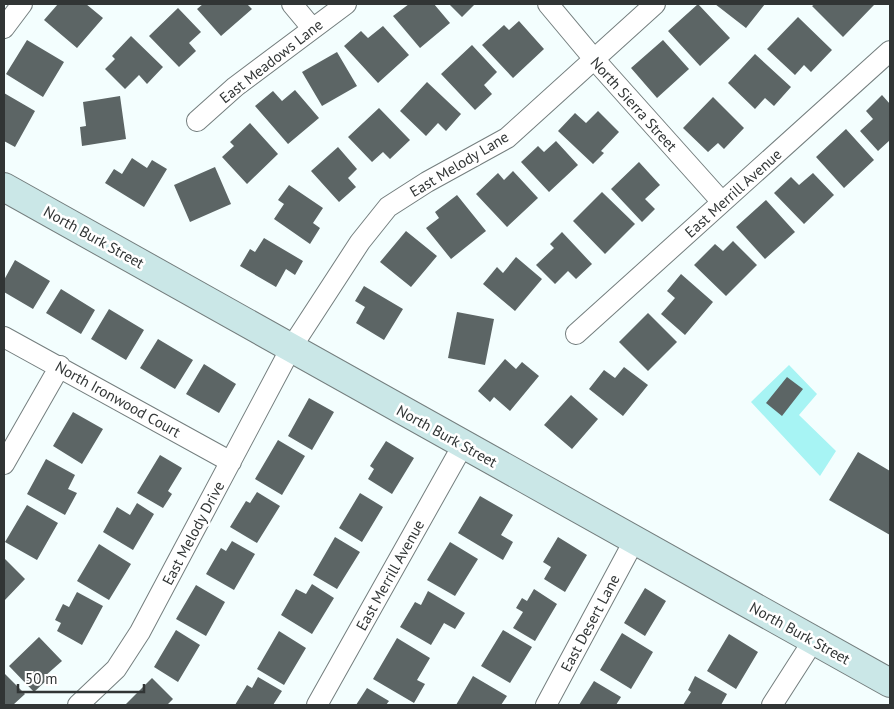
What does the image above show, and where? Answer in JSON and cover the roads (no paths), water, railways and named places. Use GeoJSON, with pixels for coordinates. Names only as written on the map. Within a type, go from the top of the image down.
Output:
{"type":"FeatureCollection","features":[{"type":"Feature","properties":{"kind":"street"},"geometry":{"type":"LineString","coordinates":[[4,28],[22,4]]}},
{"type":"Feature","properties":{"kind":"street"},"geometry":{"type":"LineString","coordinates":[[292,4],[312,28]]}},
{"type":"Feature","properties":{"kind":"street","name":"East Meadows Lane"},"geometry":{"type":"LineString","coordinates":[[197,122],[235,87],[346,4]]}},
{"type":"Feature","properties":{"kind":"street","name":"North Sierra Street"},"geometry":{"type":"LineString","coordinates":[[548,4],[594,59],[722,202]]}},
{"type":"Feature","properties":{"kind":"street","name":"East Melody Lane"},"geometry":{"type":"LineString","coordinates":[[291,348],[360,242],[388,207],[435,177],[507,138],[655,4]]}},
{"type":"Feature","properties":{"kind":"street","name":"East Merrill Avenue"},"geometry":{"type":"LineString","coordinates":[[576,334],[890,51]]}},
{"type":"Feature","properties":{"kind":"street","name":"North Burk Street"},"geometry":{"type":"LineString","coordinates":[[4,187],[890,683]]}},
{"type":"Feature","properties":{"kind":"street","name":"North Ironwood Court"},"geometry":{"type":"LineString","coordinates":[[4,337],[60,366],[231,462]]}},
{"type":"Feature","properties":{"kind":"street","name":"East Melody Drive"},"geometry":{"type":"LineString","coordinates":[[78,705],[116,669],[140,632],[291,348]]}},
{"type":"Feature","properties":{"kind":"street"},"geometry":{"type":"LineString","coordinates":[[4,464],[60,366]]}},
{"type":"Feature","properties":{"kind":"street","name":"East Merrill Avenue"},"geometry":{"type":"LineString","coordinates":[[317,705],[463,445]]}},
{"type":"Feature","properties":{"kind":"street","name":"East Desert Lane"},"geometry":{"type":"LineString","coordinates":[[546,705],[634,541]]}},
{"type":"Feature","properties":{"kind":"street"},"geometry":{"type":"LineString","coordinates":[[772,705],[813,641]]}}]}
